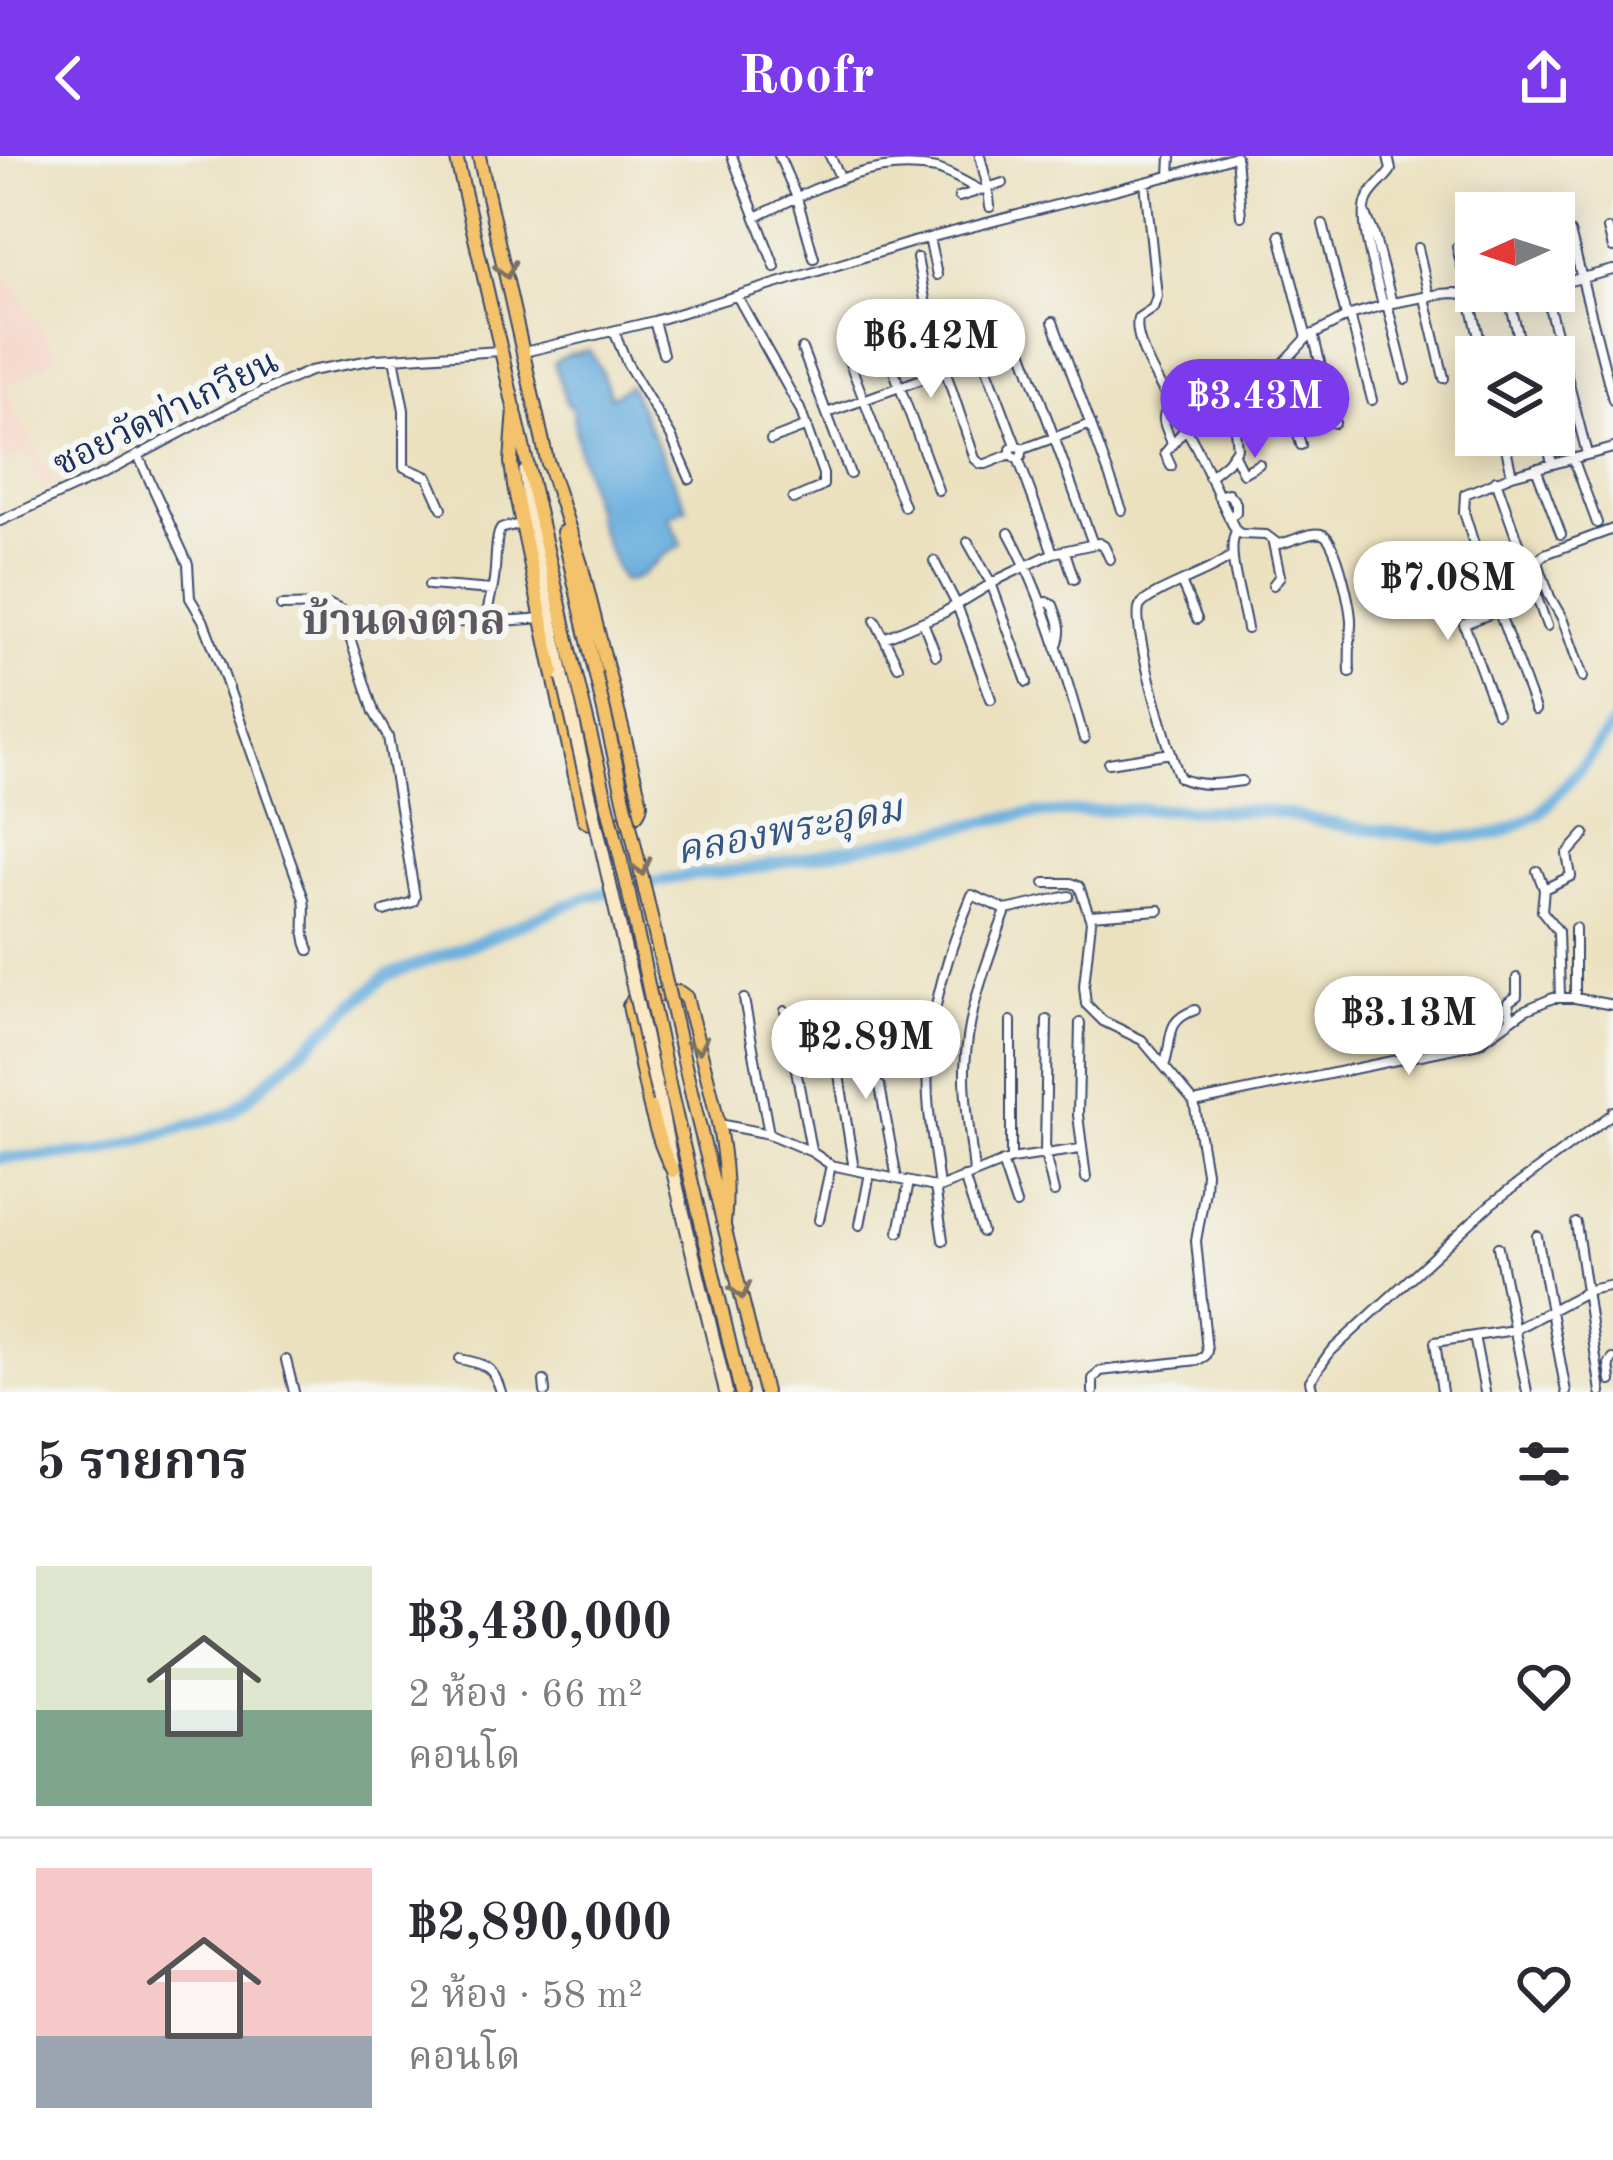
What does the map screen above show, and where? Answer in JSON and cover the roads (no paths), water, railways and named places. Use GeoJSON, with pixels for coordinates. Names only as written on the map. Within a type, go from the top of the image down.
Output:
{"type":"FeatureCollection","features":[{"type":"Feature","properties":{"kind":"main road"},"geometry":{"type":"LineString","coordinates":[[456,156],[524,449],[570,676],[627,884],[666,1099],[741,1392]]}},
{"type":"Feature","properties":{"kind":"main road"},"geometry":{"type":"LineString","coordinates":[[479,156],[692,1096],[766,1392]]}},
{"type":"Feature","properties":{"kind":"main road"},"geometry":{"type":"LineString","coordinates":[[514,409],[511,462],[521,524],[584,819],[589,824],[634,819],[641,803],[586,580],[546,457]]}},
{"type":"Feature","properties":{"kind":"main road"},"geometry":{"type":"LineString","coordinates":[[673,1171],[655,1122],[630,1001],[679,992],[686,997],[722,1148],[724,1223]]}},
{"type":"Feature","properties":{"kind":"main road"},"geometry":{"type":"LineString","coordinates":[[666,1099],[673,1171],[725,1392]]}},
{"type":"Feature","properties":{"kind":"street"},"geometry":{"type":"LineString","coordinates":[[732,156],[775,267]]}},
{"type":"Feature","properties":{"kind":"street"},"geometry":{"type":"LineString","coordinates":[[779,156],[814,258]]}},
{"type":"Feature","properties":{"kind":"street"},"geometry":{"type":"LineString","coordinates":[[830,156],[839,177]]}},
{"type":"Feature","properties":{"kind":"street"},"geometry":{"type":"LineString","coordinates":[[932,156],[940,171]]}},
{"type":"Feature","properties":{"kind":"street"},"geometry":{"type":"LineString","coordinates":[[980,156],[989,207]]}},
{"type":"Feature","properties":{"kind":"street"},"geometry":{"type":"LineString","coordinates":[[1170,176],[1172,156]]}},
{"type":"Feature","properties":{"kind":"street"},"geometry":{"type":"LineString","coordinates":[[524,352],[915,250],[929,238],[1235,156],[1241,216]]}},
{"type":"Feature","properties":{"kind":"street"},"geometry":{"type":"LineString","coordinates":[[1388,156],[1391,170],[1366,200],[1366,215],[1406,379]]}},
{"type":"Feature","properties":{"kind":"street"},"geometry":{"type":"LineString","coordinates":[[756,217],[882,161],[940,171],[984,189]]}},
{"type":"Feature","properties":{"kind":"street"},"geometry":{"type":"LineString","coordinates":[[1145,182],[1157,296],[1153,308],[1138,318],[1136,330],[1236,530],[1266,535],[1282,544],[1318,534],[1330,540],[1351,618],[1350,673]]}},
{"type":"Feature","properties":{"kind":"street"},"geometry":{"type":"LineString","coordinates":[[959,197],[1003,183]]}},
{"type":"Feature","properties":{"kind":"street"},"geometry":{"type":"LineString","coordinates":[[1323,224],[1372,400]]}},
{"type":"Feature","properties":{"kind":"street"},"geometry":{"type":"LineString","coordinates":[[1608,229],[1613,248]]}},
{"type":"Feature","properties":{"kind":"street"},"geometry":{"type":"LineString","coordinates":[[1280,235],[1335,423]]}},
{"type":"Feature","properties":{"kind":"street"},"geometry":{"type":"LineString","coordinates":[[929,238],[937,275]]}},
{"type":"Feature","properties":{"kind":"street"},"geometry":{"type":"LineString","coordinates":[[1418,248],[1444,378]]}},
{"type":"Feature","properties":{"kind":"street"},"geometry":{"type":"LineString","coordinates":[[915,250],[930,325],[975,459],[986,464],[1091,424]]}},
{"type":"Feature","properties":{"kind":"street"},"geometry":{"type":"LineString","coordinates":[[1575,251],[1613,400]]}},
{"type":"Feature","properties":{"kind":"street"},"geometry":{"type":"LineString","coordinates":[[1575,280],[1613,270]]}},
{"type":"Feature","properties":{"kind":"street"},"geometry":{"type":"LineString","coordinates":[[1255,394],[1310,336],[1348,315],[1455,293]]}},
{"type":"Feature","properties":{"kind":"street"},"geometry":{"type":"LineString","coordinates":[[737,296],[788,384],[823,474],[823,485],[793,499]]}},
{"type":"Feature","properties":{"kind":"street"},"geometry":{"type":"LineString","coordinates":[[1550,312],[1587,454]]}},
{"type":"Feature","properties":{"kind":"street"},"geometry":{"type":"LineString","coordinates":[[654,321],[663,354]]}},
{"type":"Feature","properties":{"kind":"street"},"geometry":{"type":"LineString","coordinates":[[1053,322],[1122,510]]}},
{"type":"Feature","properties":{"kind":"street"},"geometry":{"type":"LineString","coordinates":[[614,330],[690,478]]}},
{"type":"Feature","properties":{"kind":"street"},"geometry":{"type":"LineString","coordinates":[[1016,333],[1093,544]]}},
{"type":"Feature","properties":{"kind":"street"},"geometry":{"type":"LineString","coordinates":[[978,345],[1053,553]]}},
{"type":"Feature","properties":{"kind":"street"},"geometry":{"type":"LineString","coordinates":[[885,347],[938,490]]}},
{"type":"Feature","properties":{"kind":"street"},"geometry":{"type":"LineString","coordinates":[[802,349],[850,474]]}},
{"type":"Feature","properties":{"kind":"street"},"geometry":{"type":"LineString","coordinates":[[844,350],[904,506]]}},
{"type":"Feature","properties":{"kind":"street","name":"ซอยวัดท่าเกวียน"},"geometry":{"type":"LineString","coordinates":[[0,521],[293,377],[394,358],[502,351]]}},
{"type":"Feature","properties":{"kind":"street"},"geometry":{"type":"LineString","coordinates":[[394,358],[404,410],[404,467],[428,478],[442,508]]}},
{"type":"Feature","properties":{"kind":"street"},"geometry":{"type":"LineString","coordinates":[[1280,367],[1301,445]]}},
{"type":"Feature","properties":{"kind":"street"},"geometry":{"type":"LineString","coordinates":[[827,413],[944,371]]}},
{"type":"Feature","properties":{"kind":"street"},"geometry":{"type":"LineString","coordinates":[[1266,383],[1291,405]]}},
{"type":"Feature","properties":{"kind":"street"},"geometry":{"type":"LineString","coordinates":[[1171,405],[1163,416],[1172,443]]}},
{"type":"Feature","properties":{"kind":"street"},"geometry":{"type":"LineString","coordinates":[[1208,477],[1234,455],[1238,442],[1234,420]]}},
{"type":"Feature","properties":{"kind":"street"},"geometry":{"type":"LineString","coordinates":[[771,440],[807,426]]}},
{"type":"Feature","properties":{"kind":"street"},"geometry":{"type":"LineString","coordinates":[[1171,466],[1165,453],[1185,429]]}},
{"type":"Feature","properties":{"kind":"street"},"geometry":{"type":"LineString","coordinates":[[1535,710],[1474,544],[1463,500],[1465,494],[1496,480],[1613,450]]}},
{"type":"Feature","properties":{"kind":"street"},"geometry":{"type":"LineString","coordinates":[[138,455],[188,564],[190,598],[221,667],[304,899],[303,936],[309,950]]}},
{"type":"Feature","properties":{"kind":"street"},"geometry":{"type":"LineString","coordinates":[[1234,455],[1243,472],[1259,464]]}},
{"type":"Feature","properties":{"kind":"street"},"geometry":{"type":"LineString","coordinates":[[1508,456],[1512,475]]}},
{"type":"Feature","properties":{"kind":"street"},"geometry":{"type":"LineString","coordinates":[[1550,456],[1552,464]]}},
{"type":"Feature","properties":{"kind":"street"},"geometry":{"type":"LineString","coordinates":[[1573,458],[1597,523]]}},
{"type":"Feature","properties":{"kind":"street"},"geometry":{"type":"LineString","coordinates":[[1536,468],[1561,534]]}},
{"type":"Feature","properties":{"kind":"street"},"geometry":{"type":"LineString","coordinates":[[1496,480],[1547,626]]}},
{"type":"Feature","properties":{"kind":"street"},"geometry":{"type":"LineString","coordinates":[[485,622],[497,572],[499,534],[505,527],[521,524]]}},
{"type":"Feature","properties":{"kind":"street"},"geometry":{"type":"LineString","coordinates":[[1236,530],[1229,557],[1222,564],[1143,603],[1138,613],[1147,666],[1178,773],[1186,781],[1242,782]]}},
{"type":"Feature","properties":{"kind":"street"},"geometry":{"type":"LineString","coordinates":[[1583,677],[1537,560],[1613,530]]}},
{"type":"Feature","properties":{"kind":"street"},"geometry":{"type":"LineString","coordinates":[[1009,533],[1041,603],[1084,739]]}},
{"type":"Feature","properties":{"kind":"street"},"geometry":{"type":"LineString","coordinates":[[968,542],[991,583],[1028,682]]}},
{"type":"Feature","properties":{"kind":"street"},"geometry":{"type":"LineString","coordinates":[[1273,542],[1280,576],[1273,585]]}},
{"type":"Feature","properties":{"kind":"street"},"geometry":{"type":"LineString","coordinates":[[884,638],[1053,553],[1102,544],[1110,559]]}},
{"type":"Feature","properties":{"kind":"street"},"geometry":{"type":"LineString","coordinates":[[1065,552],[1074,579]]}},
{"type":"Feature","properties":{"kind":"street"},"geometry":{"type":"LineString","coordinates":[[1229,557],[1247,628]]}},
{"type":"Feature","properties":{"kind":"street"},"geometry":{"type":"LineString","coordinates":[[934,561],[957,605],[992,699]]}},
{"type":"Feature","properties":{"kind":"street"},"geometry":{"type":"LineString","coordinates":[[1181,582],[1197,619]]}},
{"type":"Feature","properties":{"kind":"street"},"geometry":{"type":"LineString","coordinates":[[429,585],[492,590]]}},
{"type":"Feature","properties":{"kind":"street"},"geometry":{"type":"LineString","coordinates":[[1497,713],[1464,624],[1537,596]]}},
{"type":"Feature","properties":{"kind":"street"},"geometry":{"type":"LineString","coordinates":[[281,606],[330,604],[341,610],[374,712],[388,737],[415,897],[413,902],[384,911]]}},
{"type":"Feature","properties":{"kind":"street"},"geometry":{"type":"LineString","coordinates":[[349,627],[540,617]]}},
{"type":"Feature","properties":{"kind":"street"},"geometry":{"type":"LineString","coordinates":[[875,620],[898,666]]}},
{"type":"Feature","properties":{"kind":"street"},"geometry":{"type":"LineString","coordinates":[[923,622],[936,655]]}},
{"type":"Feature","properties":{"kind":"street"},"geometry":{"type":"LineString","coordinates":[[1109,763],[1171,753]]}},
{"type":"Feature","properties":{"kind":"street"},"geometry":{"type":"LineString","coordinates":[[1544,889],[1571,877],[1567,854],[1585,835]]}},
{"type":"Feature","properties":{"kind":"street"},"geometry":{"type":"LineString","coordinates":[[1538,872],[1544,914],[1558,931],[1560,997]]}},
{"type":"Feature","properties":{"kind":"street"},"geometry":{"type":"LineString","coordinates":[[1045,883],[1079,886],[1090,915],[1086,1004],[1103,1021],[1142,1040],[1194,1102],[1206,1172],[1196,1241],[1205,1357],[1100,1371],[1093,1379],[1093,1392]]}},
{"type":"Feature","properties":{"kind":"street"},"geometry":{"type":"LineString","coordinates":[[943,1240],[927,1068],[945,967],[972,895],[1006,910],[1069,896]]}},
{"type":"Feature","properties":{"kind":"street"},"geometry":{"type":"LineString","coordinates":[[982,1232],[969,1175],[965,1067],[977,998],[1006,910]]}},
{"type":"Feature","properties":{"kind":"street"},"geometry":{"type":"LineString","coordinates":[[1090,915],[1159,910]]}},
{"type":"Feature","properties":{"kind":"street"},"geometry":{"type":"LineString","coordinates":[[1575,928],[1575,998]]}},
{"type":"Feature","properties":{"kind":"street"},"geometry":{"type":"LineString","coordinates":[[1511,1019],[1508,1002],[1517,996],[1517,978]]}},
{"type":"Feature","properties":{"kind":"street"},"geometry":{"type":"LineString","coordinates":[[1194,1102],[1468,1046],[1525,1010],[1560,997],[1613,1005]]}},
{"type":"Feature","properties":{"kind":"street"},"geometry":{"type":"LineString","coordinates":[[744,999],[769,1134]]}},
{"type":"Feature","properties":{"kind":"street"},"geometry":{"type":"LineString","coordinates":[[1163,1067],[1173,1024],[1195,1010]]}},
{"type":"Feature","properties":{"kind":"street"},"geometry":{"type":"LineString","coordinates":[[785,1011],[812,1152]]}},
{"type":"Feature","properties":{"kind":"street"},"geometry":{"type":"LineString","coordinates":[[1047,1020],[1045,1154],[1054,1192]]}},
{"type":"Feature","properties":{"kind":"street"},"geometry":{"type":"LineString","coordinates":[[1011,1021],[1007,1161],[1016,1204]]}},
{"type":"Feature","properties":{"kind":"street"},"geometry":{"type":"LineString","coordinates":[[1080,1023],[1078,1115],[1086,1178]]}},
{"type":"Feature","properties":{"kind":"street"},"geometry":{"type":"LineString","coordinates":[[834,1042],[854,1170]]}},
{"type":"Feature","properties":{"kind":"street"},"geometry":{"type":"LineString","coordinates":[[880,1086],[897,1179]]}},
{"type":"Feature","properties":{"kind":"street"},"geometry":{"type":"LineString","coordinates":[[1313,1392],[1310,1381],[1330,1352],[1491,1204],[1613,1111]]}},
{"type":"Feature","properties":{"kind":"street"},"geometry":{"type":"LineString","coordinates":[[717,1123],[769,1134],[831,1165],[937,1188],[1007,1161],[1080,1149]]}},
{"type":"Feature","properties":{"kind":"street"},"geometry":{"type":"LineString","coordinates":[[819,1220],[831,1165]]}},
{"type":"Feature","properties":{"kind":"street"},"geometry":{"type":"LineString","coordinates":[[860,1225],[870,1173]]}},
{"type":"Feature","properties":{"kind":"street"},"geometry":{"type":"LineString","coordinates":[[899,1232],[908,1182]]}},
{"type":"Feature","properties":{"kind":"street"},"geometry":{"type":"LineString","coordinates":[[1576,1223],[1601,1392]]}},
{"type":"Feature","properties":{"kind":"street"},"geometry":{"type":"LineString","coordinates":[[1537,1236],[1566,1392]]}},
{"type":"Feature","properties":{"kind":"street"},"geometry":{"type":"LineString","coordinates":[[1498,1247],[1527,1392]]}},
{"type":"Feature","properties":{"kind":"street"},"geometry":{"type":"LineString","coordinates":[[1442,1392],[1435,1342],[1514,1330],[1587,1291],[1613,1285]]}},
{"type":"Feature","properties":{"kind":"street"},"geometry":{"type":"LineString","coordinates":[[1474,1336],[1484,1392]]}},
{"type":"Feature","properties":{"kind":"street"},"geometry":{"type":"LineString","coordinates":[[460,1359],[490,1368],[501,1392]]}},
{"type":"Feature","properties":{"kind":"street"},"geometry":{"type":"LineString","coordinates":[[1611,1381],[1613,1359]]}},
{"type":"Feature","properties":{"kind":"street"},"geometry":{"type":"LineString","coordinates":[[286,1360],[294,1392]]}},
{"type":"Feature","properties":{"kind":"street"},"geometry":{"type":"LineString","coordinates":[[544,1381],[545,1392]]}},
{"type":"Feature","properties":{"kind":"water"},"geometry":{"type":"Polygon","coordinates":[[[589,350],[611,397],[629,385],[687,508],[669,516],[682,545],[641,575],[622,581],[599,528],[572,408],[554,362],[589,350]]]}},
{"type":"Feature","properties":{"kind":"waterway","name":"คลองพระอุดม"},"geometry":{"type":"LineString","coordinates":[[0,1158],[96,1153],[231,1113],[386,976],[585,897],[1024,814],[1138,809],[1269,811],[1443,838],[1499,834],[1539,814],[1613,724]]}},
{"type":"Feature","properties":{"kind":"district","name":"บ้านดงตาล"},"geometry":{"type":"Point","coordinates":[404,619]}}]}
